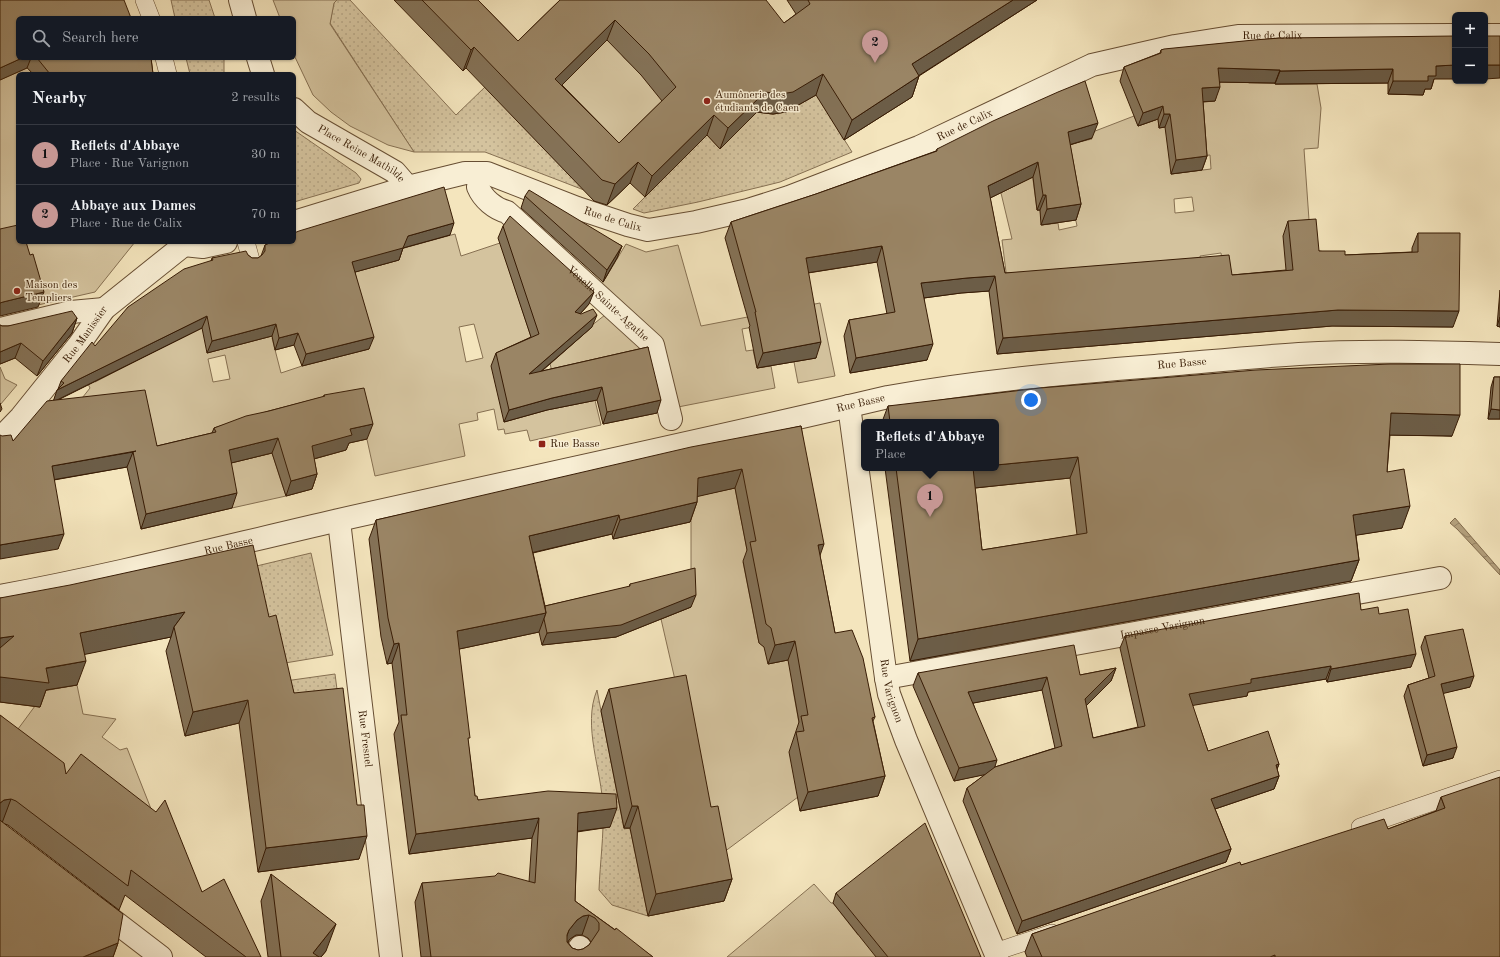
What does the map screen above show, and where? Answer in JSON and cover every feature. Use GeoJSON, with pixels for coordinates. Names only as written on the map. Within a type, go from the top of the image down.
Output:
{"type":"FeatureCollection","features":[{"type":"Feature","properties":{"kind":"street"},"geometry":{"type":"LineString","coordinates":[[240,0],[244,16]]}},
{"type":"Feature","properties":{"kind":"street","name":"Rue de Calix"},"geometry":{"type":"LineString","coordinates":[[498,195],[577,208],[648,230],[696,222],[748,210],[788,197],[919,147],[1092,66],[1175,46],[1238,36],[1452,35]]}},
{"type":"Feature","properties":{"kind":"street"},"geometry":{"type":"LineString","coordinates":[[1488,35],[1500,35]]}},
{"type":"Feature","properties":{"kind":"street"},"geometry":{"type":"LineString","coordinates":[[259,60],[262,72]]}},
{"type":"Feature","properties":{"kind":"street","name":"Place Reine Mathilde"},"geometry":{"type":"LineString","coordinates":[[296,111],[308,122],[395,172],[408,187]]}},
{"type":"Feature","properties":{"kind":"street","name":"Place Reine Mathilde"},"geometry":{"type":"LineString","coordinates":[[296,221],[408,187],[464,173],[498,195]]}},
{"type":"Feature","properties":{"kind":"street","name":"Venelle Sainte-Agathe"},"geometry":{"type":"LineString","coordinates":[[498,195],[653,345],[671,419]]}},
{"type":"Feature","properties":{"kind":"street"},"geometry":{"type":"LineString","coordinates":[[185,244],[203,247],[217,244]]}},
{"type":"Feature","properties":{"kind":"street","name":"Rue Manissier"},"geometry":{"type":"LineString","coordinates":[[0,439],[21,417],[78,346],[104,309],[185,244]]}},
{"type":"Feature","properties":{"kind":"street"},"geometry":{"type":"LineString","coordinates":[[0,330],[71,312],[104,309]]}},
{"type":"Feature","properties":{"kind":"street","name":"Rue Basse"},"geometry":{"type":"LineString","coordinates":[[0,596],[66,584],[339,520],[888,397],[955,386],[1071,372],[1300,354],[1415,352],[1500,354]]}},
{"type":"Feature","properties":{"kind":"street","name":"Rue Varignon"},"geometry":{"type":"LineString","coordinates":[[849,406],[889,694],[906,740],[996,955]]}},
{"type":"Feature","properties":{"kind":"street","name":"Rue Fresnel"},"geometry":{"type":"LineString","coordinates":[[339,520],[392,957]]}},
{"type":"Feature","properties":{"kind":"street","name":"Impasse Varignon"},"geometry":{"type":"LineString","coordinates":[[886,678],[1440,578]]}},
{"type":"Feature","properties":{"kind":"street"},"geometry":{"type":"LineString","coordinates":[[83,897],[161,957]]}},
{"type":"Feature","properties":{"kind":"lane"},"geometry":{"type":"LineString","coordinates":[[144,0],[150,16]]}},
{"type":"Feature","properties":{"kind":"lane"},"geometry":{"type":"LineString","coordinates":[[164,60],[168,72]]}},
{"type":"Feature","properties":{"kind":"lane"},"geometry":{"type":"LineString","coordinates":[[247,244],[251,260]]}},
{"type":"Feature","properties":{"kind":"lane"},"geometry":{"type":"LineString","coordinates":[[1342,833],[1500,779]]}},
{"type":"Feature","properties":{"kind":"lane"},"geometry":{"type":"LineString","coordinates":[[996,955],[1070,926]]}},
{"type":"Feature","properties":{"kind":"shaded area"},"geometry":{"type":"Polygon","coordinates":[[[171,0],[209,0],[214,16],[175,16],[171,0]]]}},
{"type":"Feature","properties":{"kind":"shaded area"},"geometry":{"type":"Polygon","coordinates":[[[273,0],[337,0],[334,3],[330,24],[414,152],[388,145],[350,126],[331,112],[313,95],[296,59],[296,16],[279,16],[273,0]]]}},
{"type":"Feature","properties":{"kind":"shaded area"},"geometry":{"type":"Polygon","coordinates":[[[337,0],[350,0],[456,115],[485,87],[584,190],[485,152],[414,152],[330,23],[334,3],[337,0]]]}},
{"type":"Feature","properties":{"kind":"shaded area"},"geometry":{"type":"Polygon","coordinates":[[[610,37],[624,58],[674,102],[612,163],[548,99],[610,37]]]}},
{"type":"Feature","properties":{"kind":"shaded area"},"geometry":{"type":"Polygon","coordinates":[[[1211,58],[1249,83],[1317,84],[1321,108],[1318,148],[1304,149],[1310,234],[1291,285],[1226,291],[1221,253],[1200,256],[1207,302],[1008,288],[1002,240],[1012,239],[1001,193],[1048,137],[1075,143],[1092,139],[1090,133],[1134,116],[1138,126],[1158,119],[1159,128],[1211,58]],[[1210,155],[1201,156],[1171,174],[1211,169],[1210,155]],[[1032,172],[1037,210],[1040,210],[1042,225],[1058,223],[1059,230],[1077,226],[1070,192],[1032,172]],[[1192,197],[1174,199],[1175,213],[1194,211],[1192,197]]]}},
{"type":"Feature","properties":{"kind":"shaded area"},"geometry":{"type":"Polygon","coordinates":[[[186,60],[224,60],[224,72],[190,72],[186,60]]]}},
{"type":"Feature","properties":{"kind":"shaded area"},"geometry":{"type":"Polygon","coordinates":[[[27,68],[31,72],[18,72],[27,68]]]}},
{"type":"Feature","properties":{"kind":"shaded area"},"geometry":{"type":"Polygon","coordinates":[[[801,70],[852,152],[780,182],[698,202],[644,213],[633,209],[707,135],[720,149],[746,111],[773,114],[786,112],[801,70]]]}},
{"type":"Feature","properties":{"kind":"shaded area"},"geometry":{"type":"Polygon","coordinates":[[[16,73],[16,244],[133,244],[95,292],[38,305],[0,243],[0,80],[16,73]]]}},
{"type":"Feature","properties":{"kind":"shaded area"},"geometry":{"type":"Polygon","coordinates":[[[296,131],[356,173],[361,179],[359,183],[296,201],[296,131]]]}},
{"type":"Feature","properties":{"kind":"shaded area"},"geometry":{"type":"Polygon","coordinates":[[[455,234],[461,256],[503,242],[506,260],[534,346],[503,360],[559,403],[549,359],[605,315],[645,351],[588,372],[601,425],[530,441],[527,430],[505,434],[504,429],[498,430],[494,409],[477,413],[478,420],[459,424],[465,456],[375,476],[359,403],[247,459],[272,453],[286,496],[232,508],[218,439],[172,456],[75,407],[90,388],[81,370],[95,382],[161,348],[192,322],[264,324],[273,338],[281,373],[302,366],[281,286],[377,266],[398,260],[397,250],[455,234]],[[474,324],[459,327],[466,362],[483,358],[474,324]],[[225,355],[208,359],[213,382],[230,379],[225,355]]]}},
{"type":"Feature","properties":{"kind":"shaded area"},"geometry":{"type":"Polygon","coordinates":[[[626,244],[646,252],[678,245],[701,326],[820,303],[835,376],[798,383],[794,362],[808,317],[742,329],[746,351],[753,350],[757,368],[771,366],[775,388],[678,407],[602,284],[626,244]]]}},
{"type":"Feature","properties":{"kind":"shaded area"},"geometry":{"type":"Polygon","coordinates":[[[0,367],[5,379],[17,385],[0,405],[0,367]]]}},
{"type":"Feature","properties":{"kind":"shaded area"},"geometry":{"type":"Polygon","coordinates":[[[735,488],[749,560],[743,562],[759,643],[764,647],[794,659],[793,690],[801,734],[797,750],[798,797],[716,858],[661,619],[691,607],[691,495],[735,488]]]}},
{"type":"Feature","properties":{"kind":"shaded area"},"geometry":{"type":"Polygon","coordinates":[[[311,553],[333,655],[267,666],[244,569],[311,553]]]}},
{"type":"Feature","properties":{"kind":"shaded area"},"geometry":{"type":"Polygon","coordinates":[[[335,674],[355,828],[285,717],[278,682],[335,674]]]}},
{"type":"Feature","properties":{"kind":"shaded area"},"geometry":{"type":"Polygon","coordinates":[[[77,685],[83,714],[116,719],[102,737],[120,750],[127,748],[157,824],[4,748],[35,706],[40,707],[38,692],[77,685]]]}},
{"type":"Feature","properties":{"kind":"shaded area"},"geometry":{"type":"Polygon","coordinates":[[[597,690],[624,829],[630,828],[648,916],[612,905],[599,890],[603,808],[591,718],[597,690]]]}},
{"type":"Feature","properties":{"kind":"shaded area"},"geometry":{"type":"Polygon","coordinates":[[[814,884],[831,903],[833,903],[858,935],[895,906],[889,957],[727,957],[814,884]]]}},
{"type":"Feature","properties":{"kind":"water"},"geometry":{"type":"Polygon","coordinates":[[[1455,518],[1500,570],[1500,575],[1450,523],[1455,518]]]}},
{"type":"Feature","properties":{"kind":"building"},"geometry":{"type":"Polygon","coordinates":[[[0,0],[124,0],[130,16],[16,16],[16,60],[18,60],[0,68],[0,0]]]}},
{"type":"Feature","properties":{"kind":"building"},"geometry":{"type":"Polygon","coordinates":[[[422,0],[478,0],[518,41],[560,0],[766,0],[784,23],[810,4],[808,0],[1013,0],[912,64],[919,76],[852,120],[823,74],[793,92],[781,94],[765,92],[728,128],[714,115],[652,176],[638,162],[615,184],[602,180],[474,47],[471,50],[422,0]],[[615,20],[555,79],[619,143],[676,87],[649,54],[615,20]]]}},
{"type":"Feature","properties":{"kind":"building"},"geometry":{"type":"Polygon","coordinates":[[[1452,36],[1452,65],[1436,66],[1436,76],[1428,76],[1428,81],[1393,81],[1393,69],[1280,71],[1218,68],[1220,87],[1202,88],[1207,156],[1176,160],[1170,114],[1164,114],[1163,106],[1143,113],[1124,67],[1161,53],[1161,50],[1164,49],[1280,38],[1452,36]]]}},
{"type":"Feature","properties":{"kind":"building"},"geometry":{"type":"Polygon","coordinates":[[[1488,36],[1500,36],[1500,65],[1488,65],[1488,36]]]}},
{"type":"Feature","properties":{"kind":"building"},"geometry":{"type":"Polygon","coordinates":[[[39,60],[151,60],[153,72],[48,72],[39,60]]]}},
{"type":"Feature","properties":{"kind":"building"},"geometry":{"type":"Polygon","coordinates":[[[1085,81],[1098,123],[1068,132],[1081,204],[1047,209],[1046,195],[1043,195],[1038,162],[988,186],[1005,273],[1229,255],[1232,275],[1293,270],[1288,221],[1316,219],[1319,251],[1345,251],[1345,255],[1418,252],[1418,233],[1460,233],[1459,311],[1338,310],[1003,338],[995,276],[967,278],[921,283],[933,344],[856,358],[849,320],[895,312],[882,246],[806,258],[821,342],[763,353],[756,312],[731,222],[816,194],[937,151],[937,149],[993,121],[1085,81]]]}},
{"type":"Feature","properties":{"kind":"building"},"geometry":{"type":"Polygon","coordinates":[[[444,187],[454,223],[408,236],[403,248],[352,262],[374,337],[306,354],[298,333],[279,338],[276,324],[212,341],[207,316],[57,390],[64,383],[61,381],[92,342],[95,346],[128,307],[184,269],[213,260],[212,258],[246,251],[252,258],[258,258],[265,251],[265,245],[267,244],[296,244],[296,232],[444,187]]]}},
{"type":"Feature","properties":{"kind":"building"},"geometry":{"type":"Polygon","coordinates":[[[529,190],[622,246],[607,270],[525,196],[529,190]]]}},
{"type":"Feature","properties":{"kind":"building"},"geometry":{"type":"Polygon","coordinates":[[[510,216],[594,292],[575,312],[581,314],[593,309],[597,315],[529,374],[648,347],[661,400],[607,412],[602,387],[552,398],[509,410],[496,353],[539,334],[503,226],[510,216]]]}},
{"type":"Feature","properties":{"kind":"building"},"geometry":{"type":"Polygon","coordinates":[[[16,225],[16,244],[27,244],[30,255],[33,254],[44,292],[0,303],[0,229],[16,225]]]}},
{"type":"Feature","properties":{"kind":"building"},"geometry":{"type":"Polygon","coordinates":[[[72,311],[77,318],[43,361],[21,343],[0,352],[0,325],[8,326],[72,311]]]}},
{"type":"Feature","properties":{"kind":"building"},"geometry":{"type":"Polygon","coordinates":[[[1390,364],[1460,364],[1460,415],[1391,413],[1387,472],[1404,469],[1410,506],[1353,515],[1359,560],[918,639],[896,471],[973,471],[982,550],[1087,533],[1078,457],[999,465],[999,419],[890,419],[888,406],[1040,388],[1256,370],[1390,364]]]}},
{"type":"Feature","properties":{"kind":"building"},"geometry":{"type":"Polygon","coordinates":[[[1494,377],[1500,377],[1500,410],[1491,409],[1494,377]]]}},
{"type":"Feature","properties":{"kind":"building"},"geometry":{"type":"Polygon","coordinates":[[[364,388],[373,424],[350,429],[352,435],[312,446],[317,474],[291,481],[278,438],[229,450],[237,493],[146,514],[133,452],[136,451],[52,466],[64,534],[0,545],[0,435],[11,435],[13,441],[47,401],[145,390],[157,446],[216,432],[214,428],[246,416],[325,396],[324,395],[364,388]]]}},
{"type":"Feature","properties":{"kind":"building"},"geometry":{"type":"Polygon","coordinates":[[[801,426],[824,544],[818,545],[835,633],[852,630],[863,658],[875,717],[872,718],[885,776],[808,792],[796,732],[804,731],[801,716],[808,715],[795,641],[775,645],[771,628],[766,624],[750,542],[756,541],[742,469],[698,478],[697,502],[620,520],[619,515],[529,536],[546,613],[457,631],[470,738],[468,738],[475,796],[477,796],[478,800],[548,791],[616,794],[617,808],[578,813],[575,901],[615,930],[616,928],[653,957],[431,957],[422,883],[495,876],[498,873],[535,883],[539,818],[416,834],[401,715],[407,715],[399,643],[394,644],[388,618],[376,520],[691,447],[801,426]],[[589,915],[583,916],[577,920],[569,930],[567,942],[572,948],[578,950],[589,945],[599,930],[599,923],[595,918],[589,915]]]}},
{"type":"Feature","properties":{"kind":"building"},"geometry":{"type":"Polygon","coordinates":[[[253,545],[269,617],[276,615],[294,693],[343,688],[357,805],[364,805],[367,836],[266,848],[248,700],[193,712],[174,627],[185,612],[80,633],[86,661],[46,668],[49,683],[0,677],[0,648],[14,636],[0,638],[0,598],[70,585],[253,545]]]}},
{"type":"Feature","properties":{"kind":"building"},"geometry":{"type":"Polygon","coordinates":[[[695,568],[696,595],[621,625],[547,633],[544,619],[546,613],[545,606],[630,586],[630,584],[695,568]]]}},
{"type":"Feature","properties":{"kind":"building"},"geometry":{"type":"Polygon","coordinates":[[[1359,593],[1361,610],[1378,607],[1379,614],[1408,609],[1416,654],[1331,669],[1331,666],[1251,679],[1251,683],[1189,694],[1208,751],[1268,731],[1279,764],[1276,765],[1279,776],[1211,799],[1231,849],[1022,921],[967,788],[995,767],[1062,746],[1047,677],[968,692],[997,760],[959,768],[918,673],[1074,645],[1080,675],[1116,668],[1085,699],[1093,738],[1145,726],[1125,636],[1359,593]]]}},
{"type":"Feature","properties":{"kind":"building"},"geometry":{"type":"Polygon","coordinates":[[[1463,629],[1474,676],[1441,684],[1457,747],[1427,755],[1408,685],[1435,676],[1425,636],[1463,629]]]}},
{"type":"Feature","properties":{"kind":"building"},"geometry":{"type":"Polygon","coordinates":[[[686,675],[711,807],[718,806],[732,879],[656,894],[638,806],[632,806],[609,689],[686,675]]]}},
{"type":"Feature","properties":{"kind":"building"},"geometry":{"type":"Polygon","coordinates":[[[0,715],[64,763],[66,774],[81,754],[156,812],[165,800],[202,892],[224,879],[261,957],[246,957],[131,870],[128,886],[16,801],[11,799],[4,800],[0,803],[0,715]]]}},
{"type":"Feature","properties":{"kind":"building"},"geometry":{"type":"Polygon","coordinates":[[[1500,777],[1500,957],[1275,957],[1275,955],[1270,957],[1042,957],[1032,934],[1240,862],[1241,865],[1384,819],[1388,829],[1445,808],[1441,797],[1500,777]]]}},
{"type":"Feature","properties":{"kind":"building"},"geometry":{"type":"Polygon","coordinates":[[[0,820],[123,914],[118,943],[83,957],[0,957],[0,820]]]}},
{"type":"Feature","properties":{"kind":"building"},"geometry":{"type":"Polygon","coordinates":[[[925,823],[981,957],[888,957],[836,893],[925,823]]]}},
{"type":"Feature","properties":{"kind":"building"},"geometry":{"type":"Polygon","coordinates":[[[271,874],[336,924],[313,953],[319,957],[281,957],[271,874]]]}},
{"type":"Feature","properties":{"kind":"place","name":"Abbaye aux Dames"},"geometry":{"type":"Point","coordinates":[875,63]}},
{"type":"Feature","properties":{"kind":"place","name":"Aumônerie des étudiants de Caen"},"geometry":{"type":"Point","coordinates":[707,101]}},
{"type":"Feature","properties":{"kind":"place","name":"Maison des Templiers"},"geometry":{"type":"Point","coordinates":[17,291]}},
{"type":"Feature","properties":{"kind":"place","name":"Rue Basse"},"geometry":{"type":"Point","coordinates":[542,444]}},
{"type":"Feature","properties":{"kind":"place","name":"Reflets d'Abbaye"},"geometry":{"type":"Point","coordinates":[930,517]}}]}
